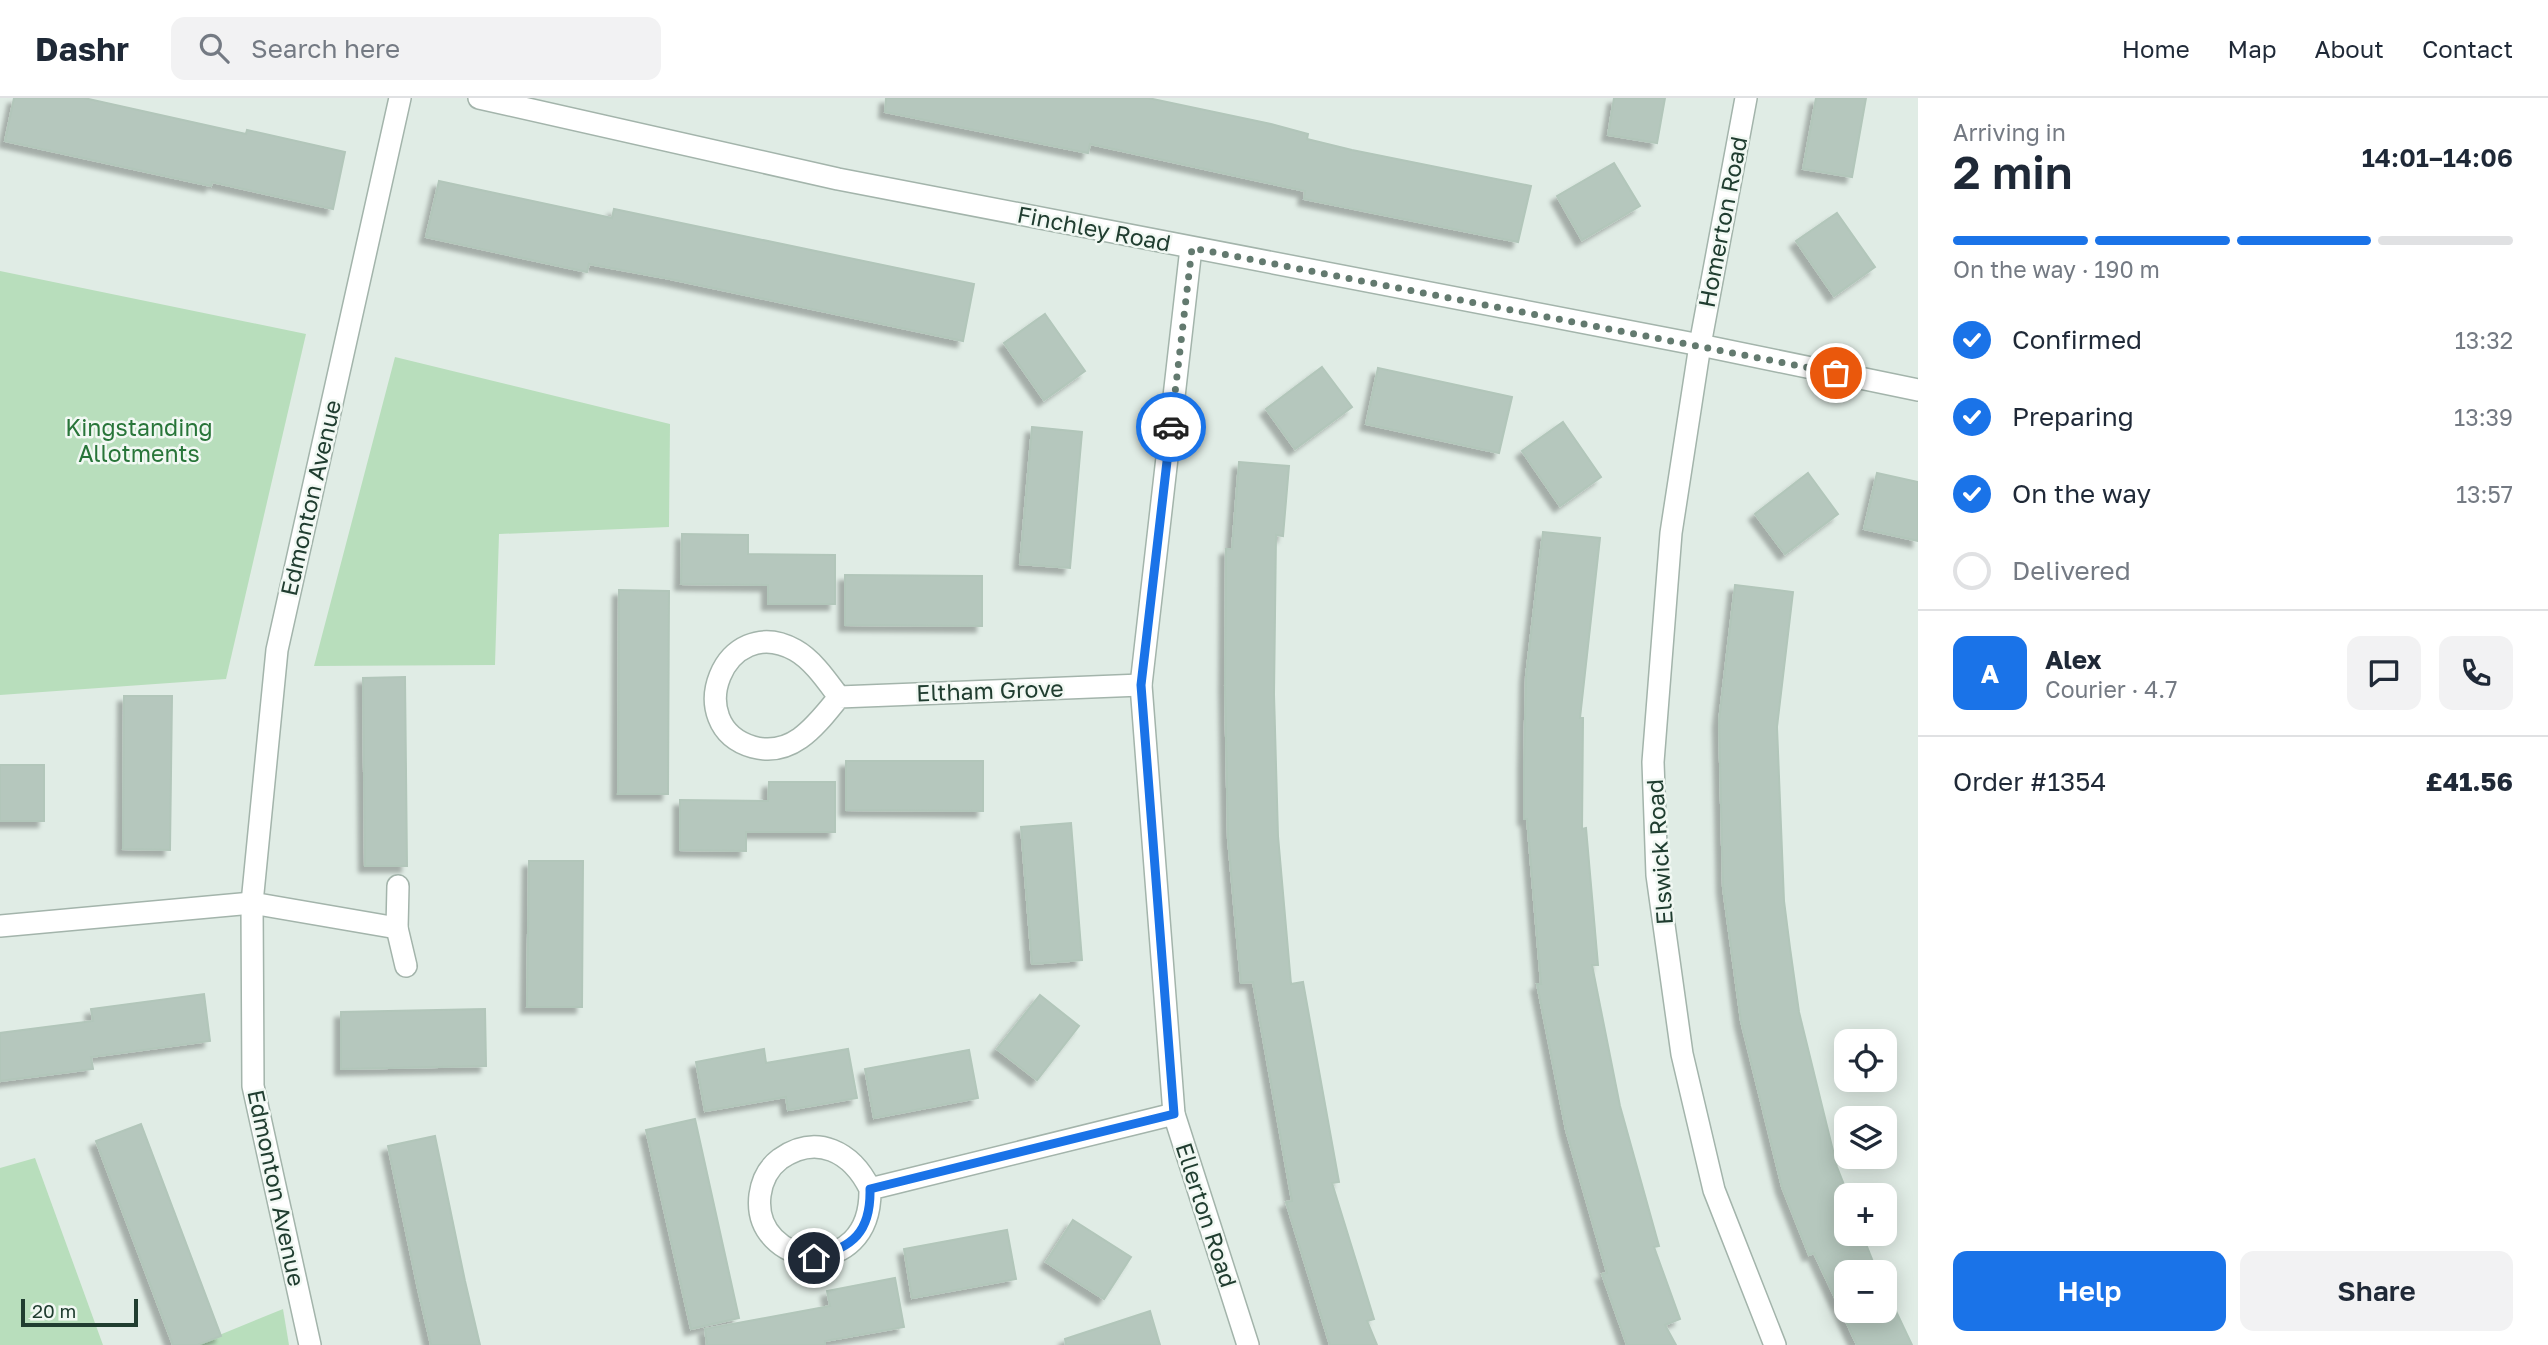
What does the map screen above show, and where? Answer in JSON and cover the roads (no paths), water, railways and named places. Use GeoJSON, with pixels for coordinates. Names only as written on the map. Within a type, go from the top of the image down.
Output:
{"type":"FeatureCollection","features":[{"type":"Feature","properties":{"kind":"street","name":"Edmonton Avenue"},"geometry":{"type":"LineString","coordinates":[[310,1345],[253,1086],[253,903],[277,650],[400,98]]}},
{"type":"Feature","properties":{"kind":"street","name":"Finchley Road"},"geometry":{"type":"LineString","coordinates":[[479,98],[838,179],[1700,345],[1918,390]]}},
{"type":"Feature","properties":{"kind":"street","name":"Homerton Road"},"geometry":{"type":"LineString","coordinates":[[1700,345],[1746,98]]}},
{"type":"Feature","properties":{"kind":"street","name":"Ellerton Road"},"geometry":{"type":"LineString","coordinates":[[1192,248],[1141,685],[1174,1114],[1248,1345]]}},
{"type":"Feature","properties":{"kind":"street","name":"Elswick Road"},"geometry":{"type":"LineString","coordinates":[[1700,345],[1671,533],[1653,762],[1657,875],[1682,1054],[1714,1190],[1775,1345]]}},
{"type":"Feature","properties":{"kind":"street"},"geometry":{"type":"LineString","coordinates":[[746,644],[782,644],[797,651],[839,697],[801,740],[783,748],[761,749],[738,742],[724,728],[715,705],[721,672],[746,644]]}},
{"type":"Feature","properties":{"kind":"street","name":"Eltham Grove"},"geometry":{"type":"LineString","coordinates":[[839,697],[1141,685]]}},
{"type":"Feature","properties":{"kind":"street"},"geometry":{"type":"LineString","coordinates":[[397,886],[397,928],[406,966]]}},
{"type":"Feature","properties":{"kind":"street"},"geometry":{"type":"LineString","coordinates":[[0,926],[253,903],[397,928]]}},
{"type":"Feature","properties":{"kind":"street"},"geometry":{"type":"LineString","coordinates":[[870,1189],[1174,1114]]}},
{"type":"Feature","properties":{"kind":"street"},"geometry":{"type":"LineString","coordinates":[[806,1145],[829,1148],[842,1156],[863,1174],[870,1189],[871,1211],[861,1231],[842,1250],[814,1258],[792,1250],[762,1223],[762,1185],[770,1166],[806,1145]]}},
{"type":"Feature","properties":{"kind":"park label","name":"Kingstanding Allotments"},"geometry":{"type":"Point","coordinates":[139,441]}}]}
